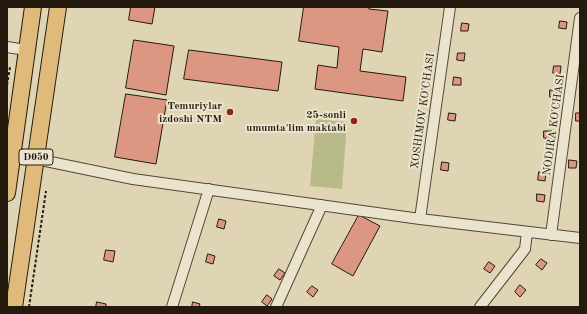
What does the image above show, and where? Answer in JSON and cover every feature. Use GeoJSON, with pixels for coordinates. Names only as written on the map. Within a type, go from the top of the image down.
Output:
{"type":"FeatureCollection","features":[{"type":"Feature","properties":{"kind":"main road","name":"D050"},"geometry":{"type":"LineString","coordinates":[[7,193],[33,7]]}},
{"type":"Feature","properties":{"kind":"main road","name":"D050"},"geometry":{"type":"LineString","coordinates":[[14,307],[58,7]]}},
{"type":"Feature","properties":{"kind":"street","name":"XOSHIMOV KO'CHASI"},"geometry":{"type":"LineString","coordinates":[[420,218],[450,7]]}},
{"type":"Feature","properties":{"kind":"street","name":"NODIRA KO'CHASI"},"geometry":{"type":"LineString","coordinates":[[551,235],[580,18]]}},
{"type":"Feature","properties":{"kind":"street"},"geometry":{"type":"LineString","coordinates":[[7,47],[26,50]]}},
{"type":"Feature","properties":{"kind":"street"},"geometry":{"type":"LineString","coordinates":[[36,159],[133,179],[580,238]]}},
{"type":"Feature","properties":{"kind":"street"},"geometry":{"type":"LineString","coordinates":[[172,307],[209,190]]}},
{"type":"Feature","properties":{"kind":"street"},"geometry":{"type":"LineString","coordinates":[[276,307],[322,205]]}},
{"type":"Feature","properties":{"kind":"street"},"geometry":{"type":"LineString","coordinates":[[480,307],[525,249],[527,232]]}},
{"type":"Feature","properties":{"kind":"green space"},"geometry":{"type":"Polygon","coordinates":[[[316,119],[347,122],[342,189],[310,186],[316,119]]]}},
{"type":"Feature","properties":{"kind":"building"},"geometry":{"type":"Polygon","coordinates":[[[131,7],[155,7],[152,24],[129,20],[131,7]]]}},
{"type":"Feature","properties":{"kind":"building"},"geometry":{"type":"Polygon","coordinates":[[[304,7],[369,7],[369,9],[388,11],[382,52],[363,49],[360,71],[406,77],[403,101],[315,89],[318,65],[337,68],[339,47],[299,41],[304,7]]]}},
{"type":"Feature","properties":{"kind":"building"},"geometry":{"type":"Polygon","coordinates":[[[560,21],[567,22],[566,29],[559,28],[560,21]]]}},
{"type":"Feature","properties":{"kind":"building"},"geometry":{"type":"Polygon","coordinates":[[[462,23],[469,24],[468,31],[461,31],[462,23]]]}},
{"type":"Feature","properties":{"kind":"building"},"geometry":{"type":"Polygon","coordinates":[[[134,40],[174,46],[166,95],[126,88],[134,40]]]}},
{"type":"Feature","properties":{"kind":"building"},"geometry":{"type":"Polygon","coordinates":[[[189,50],[282,62],[278,91],[184,79],[189,50]]]}},
{"type":"Feature","properties":{"kind":"building"},"geometry":{"type":"Polygon","coordinates":[[[458,53],[465,53],[464,61],[457,60],[458,53]]]}},
{"type":"Feature","properties":{"kind":"building"},"geometry":{"type":"Polygon","coordinates":[[[554,66],[561,66],[560,74],[553,73],[554,66]]]}},
{"type":"Feature","properties":{"kind":"building"},"geometry":{"type":"Polygon","coordinates":[[[454,77],[461,78],[461,85],[453,85],[454,77]]]}},
{"type":"Feature","properties":{"kind":"building"},"geometry":{"type":"Polygon","coordinates":[[[550,90],[557,91],[557,98],[550,97],[550,90]]]}},
{"type":"Feature","properties":{"kind":"building"},"geometry":{"type":"Polygon","coordinates":[[[126,94],[167,100],[156,164],[115,157],[126,94]]]}},
{"type":"Feature","properties":{"kind":"building"},"geometry":{"type":"Polygon","coordinates":[[[449,113],[456,114],[455,121],[448,120],[449,113]]]}},
{"type":"Feature","properties":{"kind":"building"},"geometry":{"type":"Polygon","coordinates":[[[576,113],[580,113],[580,121],[576,121],[576,113]]]}},
{"type":"Feature","properties":{"kind":"building"},"geometry":{"type":"Polygon","coordinates":[[[544,131],[552,131],[551,139],[544,138],[544,131]]]}},
{"type":"Feature","properties":{"kind":"building"},"geometry":{"type":"Polygon","coordinates":[[[569,160],[577,161],[576,168],[569,168],[569,160]]]}},
{"type":"Feature","properties":{"kind":"building"},"geometry":{"type":"Polygon","coordinates":[[[442,162],[449,163],[448,171],[441,170],[442,162]]]}},
{"type":"Feature","properties":{"kind":"building"},"geometry":{"type":"Polygon","coordinates":[[[539,172],[546,173],[545,181],[538,180],[539,172]]]}},
{"type":"Feature","properties":{"kind":"building"},"geometry":{"type":"Polygon","coordinates":[[[537,194],[545,195],[544,202],[537,201],[537,194]]]}},
{"type":"Feature","properties":{"kind":"building"},"geometry":{"type":"Polygon","coordinates":[[[359,215],[380,226],[353,276],[332,264],[359,215]]]}},
{"type":"Feature","properties":{"kind":"building"},"geometry":{"type":"Polygon","coordinates":[[[219,219],[226,221],[224,229],[217,227],[219,219]]]}},
{"type":"Feature","properties":{"kind":"building"},"geometry":{"type":"Polygon","coordinates":[[[106,250],[115,251],[113,262],[104,260],[106,250]]]}},
{"type":"Feature","properties":{"kind":"building"},"geometry":{"type":"Polygon","coordinates":[[[208,254],[215,256],[213,264],[206,262],[208,254]]]}},
{"type":"Feature","properties":{"kind":"building"},"geometry":{"type":"Polygon","coordinates":[[[541,259],[547,263],[542,270],[536,265],[541,259]]]}},
{"type":"Feature","properties":{"kind":"building"},"geometry":{"type":"Polygon","coordinates":[[[489,262],[495,266],[490,273],[484,269],[489,262]]]}},
{"type":"Feature","properties":{"kind":"building"},"geometry":{"type":"Polygon","coordinates":[[[279,269],[285,273],[280,280],[274,276],[279,269]]]}},
{"type":"Feature","properties":{"kind":"building"},"geometry":{"type":"Polygon","coordinates":[[[520,285],[526,290],[520,297],[515,292],[520,285]]]}},
{"type":"Feature","properties":{"kind":"building"},"geometry":{"type":"Polygon","coordinates":[[[312,286],[318,290],[313,297],[307,292],[312,286]]]}},
{"type":"Feature","properties":{"kind":"building"},"geometry":{"type":"Polygon","coordinates":[[[267,295],[272,299],[267,306],[262,302],[267,295]]]}},
{"type":"Feature","properties":{"kind":"building"},"geometry":{"type":"Polygon","coordinates":[[[97,302],[106,304],[106,307],[96,307],[97,302]]]}},
{"type":"Feature","properties":{"kind":"building"},"geometry":{"type":"Polygon","coordinates":[[[193,302],[200,304],[199,307],[192,307],[193,302]]]}},
{"type":"Feature","properties":{"kind":"place","name":"Temuriylar izdoshi NTM"},"geometry":{"type":"Point","coordinates":[230,112]}},
{"type":"Feature","properties":{"kind":"place","name":"25-sonli umumta'lim maktabi"},"geometry":{"type":"Point","coordinates":[354,121]}}]}
